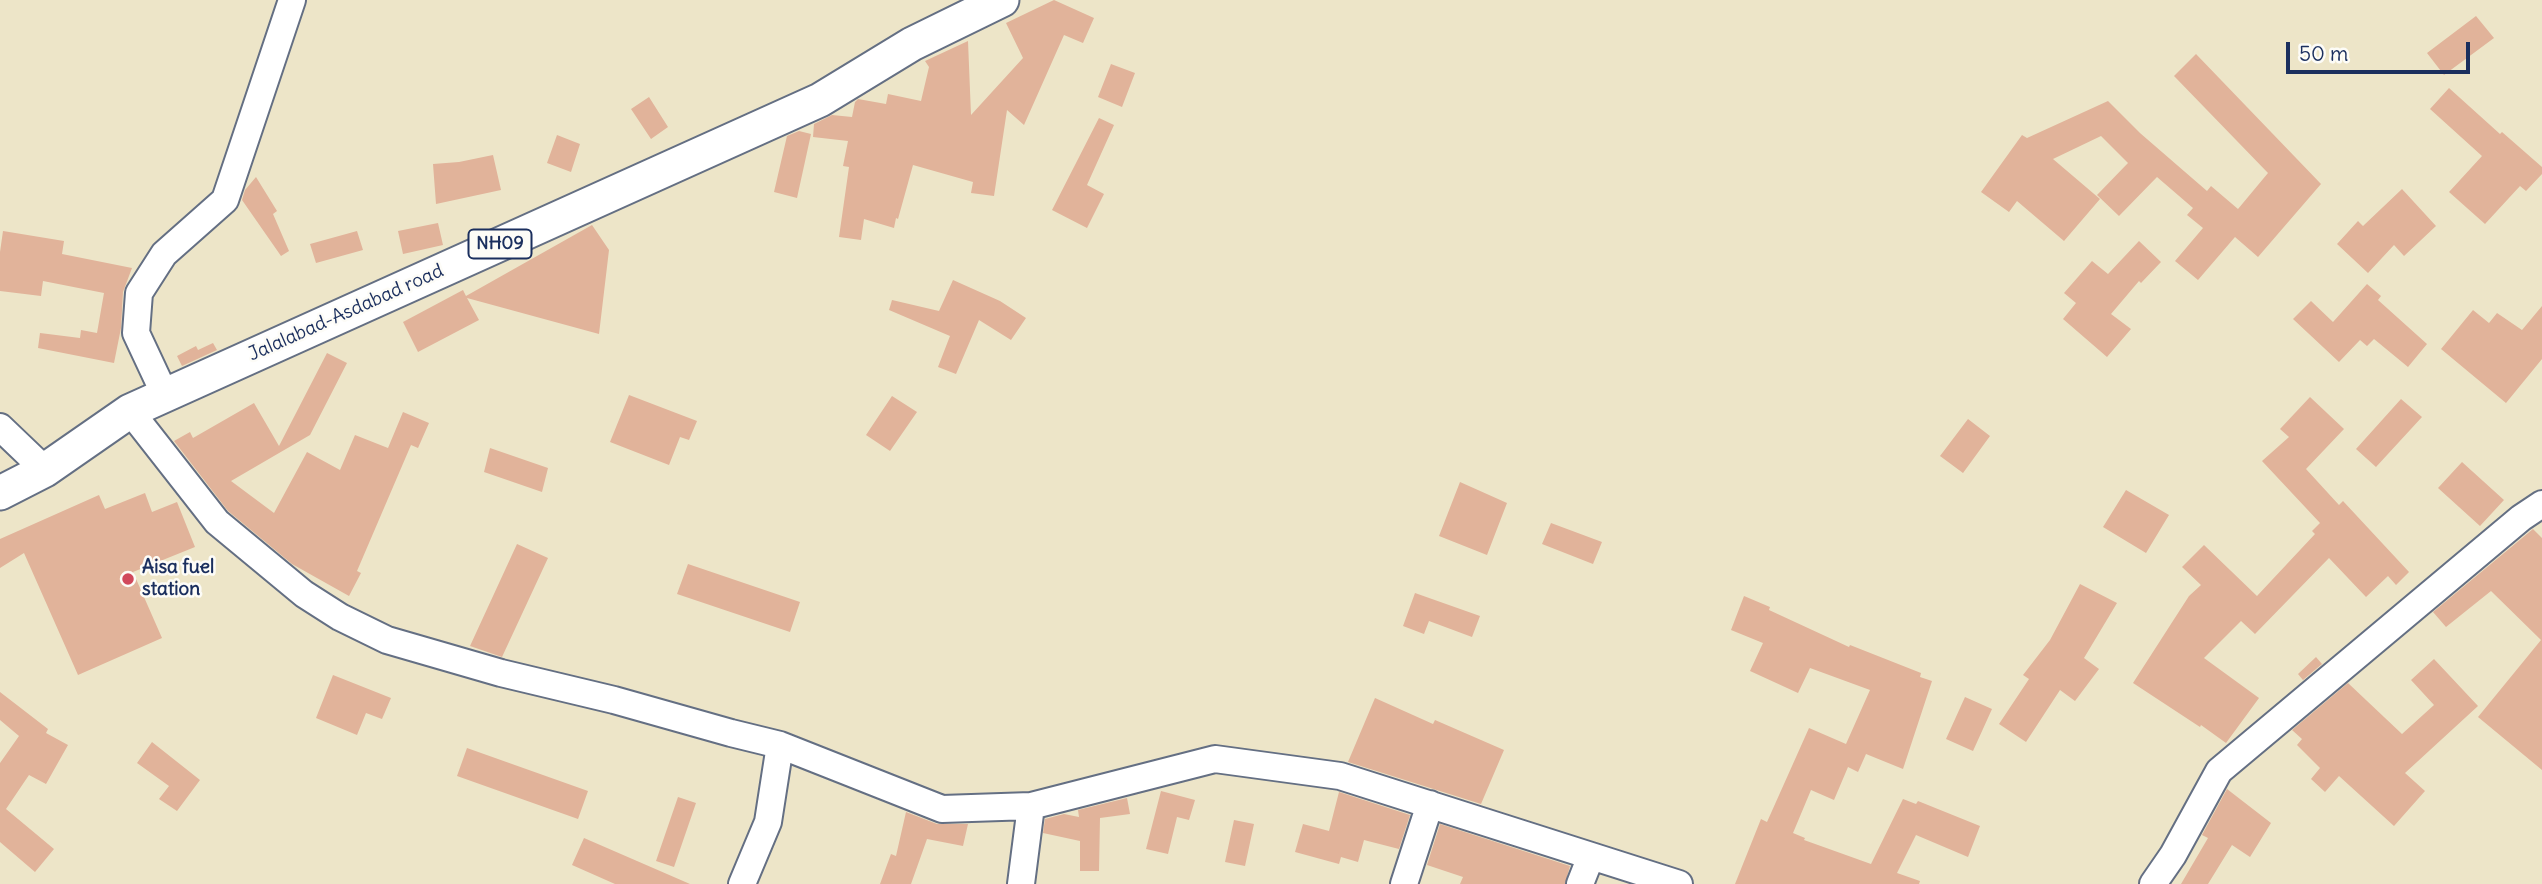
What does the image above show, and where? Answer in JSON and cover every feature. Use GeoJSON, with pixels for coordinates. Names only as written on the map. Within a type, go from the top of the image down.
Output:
{"type":"FeatureCollection","features":[{"type":"Feature","properties":{"kind":"main road","name":"Jalalabad-Asdabad road"},"geometry":{"type":"LineString","coordinates":[[0,493],[45,470],[130,411],[820,100],[912,44],[1002,0]]}},
{"type":"Feature","properties":{"kind":"street"},"geometry":{"type":"LineString","coordinates":[[165,395],[136,333],[139,293],[164,254],[225,200],[292,0]]}},
{"type":"Feature","properties":{"kind":"street"},"geometry":{"type":"LineString","coordinates":[[130,411],[217,522],[304,594],[340,617],[387,640],[501,673],[780,745],[942,809],[1031,806],[1215,759],[1340,776],[1668,882]]}},
{"type":"Feature","properties":{"kind":"street"},"geometry":{"type":"LineString","coordinates":[[0,427],[45,470]]}},
{"type":"Feature","properties":{"kind":"street"},"geometry":{"type":"LineString","coordinates":[[2153,884],[2173,855],[2219,771],[2489,544],[2542,503]]}},
{"type":"Feature","properties":{"kind":"street"},"geometry":{"type":"LineString","coordinates":[[742,884],[768,822],[780,745]]}},
{"type":"Feature","properties":{"kind":"street"},"geometry":{"type":"LineString","coordinates":[[1404,884],[1430,804]]}},
{"type":"Feature","properties":{"kind":"street"},"geometry":{"type":"LineString","coordinates":[[1021,884],[1031,806]]}},
{"type":"Feature","properties":{"kind":"street"},"geometry":{"type":"LineString","coordinates":[[1580,884],[1591,856]]}},
{"type":"Feature","properties":{"kind":"building"},"geometry":{"type":"Polygon","coordinates":[[[1054,0],[1094,18],[1083,43],[1064,35],[1024,125],[1007,110],[994,196],[971,193],[973,182],[913,165],[894,228],[864,219],[861,240],[839,237],[849,167],[843,166],[848,141],[813,137],[814,124],[832,115],[852,117],[858,99],[886,104],[888,94],[921,101],[929,67],[925,61],[968,41],[971,115],[1023,58],[1006,23],[1054,0]]]}},
{"type":"Feature","properties":{"kind":"building"},"geometry":{"type":"Polygon","coordinates":[[[2476,16],[2494,38],[2444,75],[2427,53],[2476,16]]]}},
{"type":"Feature","properties":{"kind":"building"},"geometry":{"type":"Polygon","coordinates":[[[2196,54],[2321,184],[2258,257],[2235,237],[2198,280],[2175,261],[2203,228],[2187,215],[2193,208],[2157,177],[2119,216],[2097,195],[2128,163],[2101,136],[2053,159],[2100,199],[2064,241],[2017,201],[2009,212],[1981,192],[2022,135],[2027,138],[2108,101],[2140,133],[2207,191],[2211,186],[2238,209],[2268,173],[2174,76],[2196,54]]]}},
{"type":"Feature","properties":{"kind":"building"},"geometry":{"type":"Polygon","coordinates":[[[1111,64],[1135,73],[1122,107],[1098,97],[1111,64]]]}},
{"type":"Feature","properties":{"kind":"building"},"geometry":{"type":"Polygon","coordinates":[[[2449,88],[2542,167],[2542,174],[2526,191],[2520,186],[2485,224],[2449,192],[2482,156],[2430,109],[2449,88]]]}},
{"type":"Feature","properties":{"kind":"building"},"geometry":{"type":"Polygon","coordinates":[[[649,97],[668,127],[651,139],[631,109],[649,97]]]}},
{"type":"Feature","properties":{"kind":"building"},"geometry":{"type":"Polygon","coordinates":[[[1099,118],[1114,125],[1087,185],[1104,194],[1087,228],[1052,210],[1099,118]]]}},
{"type":"Feature","properties":{"kind":"building"},"geometry":{"type":"Polygon","coordinates":[[[799,131],[811,134],[797,198],[774,192],[787,136],[799,131]]]}},
{"type":"Feature","properties":{"kind":"building"},"geometry":{"type":"Polygon","coordinates":[[[557,135],[580,144],[571,172],[547,163],[557,135]]]}},
{"type":"Feature","properties":{"kind":"building"},"geometry":{"type":"Polygon","coordinates":[[[493,155],[501,190],[436,204],[433,164],[493,155]]]}},
{"type":"Feature","properties":{"kind":"building"},"geometry":{"type":"Polygon","coordinates":[[[256,177],[277,211],[273,214],[289,251],[281,256],[242,200],[245,190],[256,177]]]}},
{"type":"Feature","properties":{"kind":"building"},"geometry":{"type":"Polygon","coordinates":[[[2402,189],[2436,226],[2404,256],[2394,245],[2368,273],[2337,244],[2358,221],[2363,226],[2402,189]]]}},
{"type":"Feature","properties":{"kind":"building"},"geometry":{"type":"Polygon","coordinates":[[[438,223],[443,245],[403,254],[398,231],[438,223]]]}},
{"type":"Feature","properties":{"kind":"building"},"geometry":{"type":"Polygon","coordinates":[[[592,225],[609,250],[599,334],[467,298],[479,320],[418,352],[403,322],[463,290],[466,296],[592,225]]]}},
{"type":"Feature","properties":{"kind":"building"},"geometry":{"type":"Polygon","coordinates":[[[3,231],[64,241],[62,254],[132,268],[123,292],[121,328],[114,363],[38,348],[40,333],[80,338],[81,330],[97,333],[104,293],[43,281],[41,296],[0,291],[3,231]]]}},
{"type":"Feature","properties":{"kind":"building"},"geometry":{"type":"Polygon","coordinates":[[[357,231],[363,250],[316,263],[310,244],[357,231]]]}},
{"type":"Feature","properties":{"kind":"building"},"geometry":{"type":"Polygon","coordinates":[[[2139,241],[2161,262],[2141,283],[2139,281],[2111,314],[2131,329],[2107,357],[2063,319],[2076,303],[2064,293],[2092,261],[2108,274],[2139,241]]]}},
{"type":"Feature","properties":{"kind":"building"},"geometry":{"type":"Polygon","coordinates":[[[953,280],[1000,301],[1026,318],[1011,340],[979,320],[956,374],[938,367],[950,336],[889,310],[892,300],[939,311],[953,280]]]}},
{"type":"Feature","properties":{"kind":"building"},"geometry":{"type":"Polygon","coordinates":[[[2367,284],[2381,296],[2378,300],[2427,344],[2408,367],[2374,339],[2367,346],[2360,340],[2339,362],[2293,319],[2311,301],[2333,322],[2367,284]]]}},
{"type":"Feature","properties":{"kind":"building"},"geometry":{"type":"Polygon","coordinates":[[[2542,306],[2542,359],[2506,403],[2441,349],[2473,310],[2489,323],[2497,313],[2522,330],[2542,306]]]}},
{"type":"Feature","properties":{"kind":"building"},"geometry":{"type":"Polygon","coordinates":[[[213,343],[217,350],[182,366],[177,356],[196,346],[198,350],[213,343]]]}},
{"type":"Feature","properties":{"kind":"building"},"geometry":{"type":"Polygon","coordinates":[[[327,353],[347,363],[310,435],[231,481],[274,513],[307,452],[340,470],[355,435],[388,448],[403,412],[429,423],[418,448],[411,445],[357,571],[361,573],[349,596],[292,564],[228,511],[174,441],[190,432],[193,438],[254,403],[279,446],[327,353]]]}},
{"type":"Feature","properties":{"kind":"building"},"geometry":{"type":"Polygon","coordinates":[[[629,395],[697,421],[689,440],[680,437],[669,465],[610,442],[629,395]]]}},
{"type":"Feature","properties":{"kind":"building"},"geometry":{"type":"Polygon","coordinates":[[[892,396],[917,412],[890,451],[866,435],[892,396]]]}},
{"type":"Feature","properties":{"kind":"building"},"geometry":{"type":"Polygon","coordinates":[[[2310,397],[2344,429],[2306,469],[2339,505],[2343,501],[2409,572],[2396,585],[2388,576],[2366,597],[2329,558],[2255,634],[2241,621],[2204,658],[2259,698],[2226,743],[2133,683],[2189,596],[2201,585],[2182,567],[2204,545],[2257,596],[2315,534],[2312,531],[2320,523],[2262,461],[2289,437],[2280,429],[2310,397]]]}},
{"type":"Feature","properties":{"kind":"building"},"geometry":{"type":"Polygon","coordinates":[[[2401,399],[2422,417],[2376,467],[2356,449],[2401,399]]]}},
{"type":"Feature","properties":{"kind":"building"},"geometry":{"type":"Polygon","coordinates":[[[1968,419],[1990,436],[1963,473],[1940,456],[1968,419]]]}},
{"type":"Feature","properties":{"kind":"building"},"geometry":{"type":"Polygon","coordinates":[[[490,448],[548,468],[542,492],[484,472],[490,448]]]}},
{"type":"Feature","properties":{"kind":"building"},"geometry":{"type":"Polygon","coordinates":[[[2462,462],[2504,500],[2480,526],[2438,488],[2462,462]]]}},
{"type":"Feature","properties":{"kind":"building"},"geometry":{"type":"Polygon","coordinates":[[[1460,482],[1507,503],[1487,555],[1439,536],[1460,482]]]}},
{"type":"Feature","properties":{"kind":"building"},"geometry":{"type":"Polygon","coordinates":[[[2126,490],[2169,515],[2146,553],[2103,527],[2126,490]]]}},
{"type":"Feature","properties":{"kind":"building"},"geometry":{"type":"Polygon","coordinates":[[[145,493],[152,512],[177,502],[195,547],[133,572],[162,638],[78,675],[24,553],[0,568],[0,539],[99,495],[105,509],[145,493]]]}},
{"type":"Feature","properties":{"kind":"building"},"geometry":{"type":"Polygon","coordinates":[[[1551,523],[1602,542],[1593,564],[1542,544],[1551,523]]]}},
{"type":"Feature","properties":{"kind":"building"},"geometry":{"type":"Polygon","coordinates":[[[2533,529],[2542,538],[2542,770],[2478,717],[2541,640],[2491,591],[2446,627],[2433,612],[2533,529]]]}},
{"type":"Feature","properties":{"kind":"building"},"geometry":{"type":"Polygon","coordinates":[[[517,544],[548,558],[502,657],[470,646],[517,544]]]}},
{"type":"Feature","properties":{"kind":"building"},"geometry":{"type":"Polygon","coordinates":[[[688,564],[800,602],[790,632],[677,594],[688,564]]]}},
{"type":"Feature","properties":{"kind":"building"},"geometry":{"type":"Polygon","coordinates":[[[2080,584],[2117,603],[2084,658],[2099,669],[2075,701],[2060,690],[2026,742],[1999,724],[2029,679],[2023,675],[2050,640],[2080,584]]]}},
{"type":"Feature","properties":{"kind":"building"},"geometry":{"type":"Polygon","coordinates":[[[1415,593],[1480,616],[1472,637],[1429,621],[1424,634],[1403,626],[1415,593]]]}},
{"type":"Feature","properties":{"kind":"building"},"geometry":{"type":"Polygon","coordinates":[[[1744,596],[1849,647],[1850,645],[1921,673],[1920,677],[1932,681],[1903,769],[1866,754],[1858,772],[1848,767],[1834,800],[1811,790],[1793,833],[1805,838],[1804,840],[1871,864],[1903,799],[1916,804],[1918,801],[1980,826],[1968,857],[1916,835],[1897,873],[1920,881],[1919,884],[1735,884],[1761,819],[1767,822],[1809,728],[1846,744],[1870,690],[1810,668],[1798,693],[1750,671],[1763,643],[1731,630],[1744,596]]]}},
{"type":"Feature","properties":{"kind":"building"},"geometry":{"type":"Polygon","coordinates":[[[2316,657],[2322,664],[2303,680],[2298,674],[2316,657]]]}},
{"type":"Feature","properties":{"kind":"building"},"geometry":{"type":"Polygon","coordinates":[[[2434,659],[2478,706],[2405,773],[2425,791],[2394,826],[2339,776],[2325,792],[2311,779],[2320,768],[2297,745],[2302,739],[2292,730],[2348,683],[2402,734],[2434,705],[2411,680],[2434,659]]]}},
{"type":"Feature","properties":{"kind":"building"},"geometry":{"type":"Polygon","coordinates":[[[333,675],[391,698],[382,719],[366,713],[357,735],[316,718],[333,675]]]}},
{"type":"Feature","properties":{"kind":"building"},"geometry":{"type":"Polygon","coordinates":[[[0,692],[48,729],[46,733],[68,745],[46,784],[29,775],[6,809],[54,849],[35,872],[0,842],[0,763],[19,736],[0,720],[0,692]]]}},
{"type":"Feature","properties":{"kind":"building"},"geometry":{"type":"Polygon","coordinates":[[[1965,697],[1992,709],[1973,751],[1946,739],[1965,697]]]}},
{"type":"Feature","properties":{"kind":"building"},"geometry":{"type":"Polygon","coordinates":[[[1375,698],[1433,724],[1435,720],[1504,750],[1481,804],[1348,762],[1375,698]]]}},
{"type":"Feature","properties":{"kind":"building"},"geometry":{"type":"Polygon","coordinates":[[[152,742],[200,780],[177,811],[159,799],[169,786],[137,763],[152,742]]]}},
{"type":"Feature","properties":{"kind":"building"},"geometry":{"type":"Polygon","coordinates":[[[467,748],[588,791],[578,819],[457,776],[467,748]]]}},
{"type":"Feature","properties":{"kind":"building"},"geometry":{"type":"Polygon","coordinates":[[[2227,789],[2271,823],[2250,857],[2232,845],[2208,884],[2181,884],[2208,838],[2202,835],[2227,789]]]}},
{"type":"Feature","properties":{"kind":"building"},"geometry":{"type":"Polygon","coordinates":[[[1161,791],[1195,800],[1189,820],[1177,817],[1168,854],[1146,849],[1161,791]]]}},
{"type":"Feature","properties":{"kind":"building"},"geometry":{"type":"Polygon","coordinates":[[[1339,792],[1410,815],[1399,849],[1364,840],[1358,862],[1341,857],[1339,864],[1295,852],[1303,824],[1329,831],[1339,792]]]}},
{"type":"Feature","properties":{"kind":"building"},"geometry":{"type":"Polygon","coordinates":[[[678,797],[696,803],[674,867],[656,861],[678,797]]]}},
{"type":"Feature","properties":{"kind":"building"},"geometry":{"type":"Polygon","coordinates":[[[1127,798],[1130,814],[1100,818],[1099,871],[1080,871],[1080,841],[1043,833],[1045,819],[1064,814],[1079,817],[1078,810],[1127,798]]]}},
{"type":"Feature","properties":{"kind":"building"},"geometry":{"type":"Polygon","coordinates":[[[906,812],[937,824],[968,824],[963,846],[927,839],[911,884],[880,884],[891,854],[896,856],[906,812]]]}},
{"type":"Feature","properties":{"kind":"building"},"geometry":{"type":"Polygon","coordinates":[[[1234,820],[1254,824],[1245,866],[1225,862],[1234,820]]]}},
{"type":"Feature","properties":{"kind":"building"},"geometry":{"type":"Polygon","coordinates":[[[1440,824],[1570,866],[1565,884],[1460,884],[1463,877],[1427,865],[1440,824]]]}},
{"type":"Feature","properties":{"kind":"building"},"geometry":{"type":"Polygon","coordinates":[[[584,838],[690,884],[615,884],[572,865],[584,838]]]}},
{"type":"Feature","properties":{"kind":"place","name":"Aisa fuel station"},"geometry":{"type":"Point","coordinates":[128,579]}}]}
